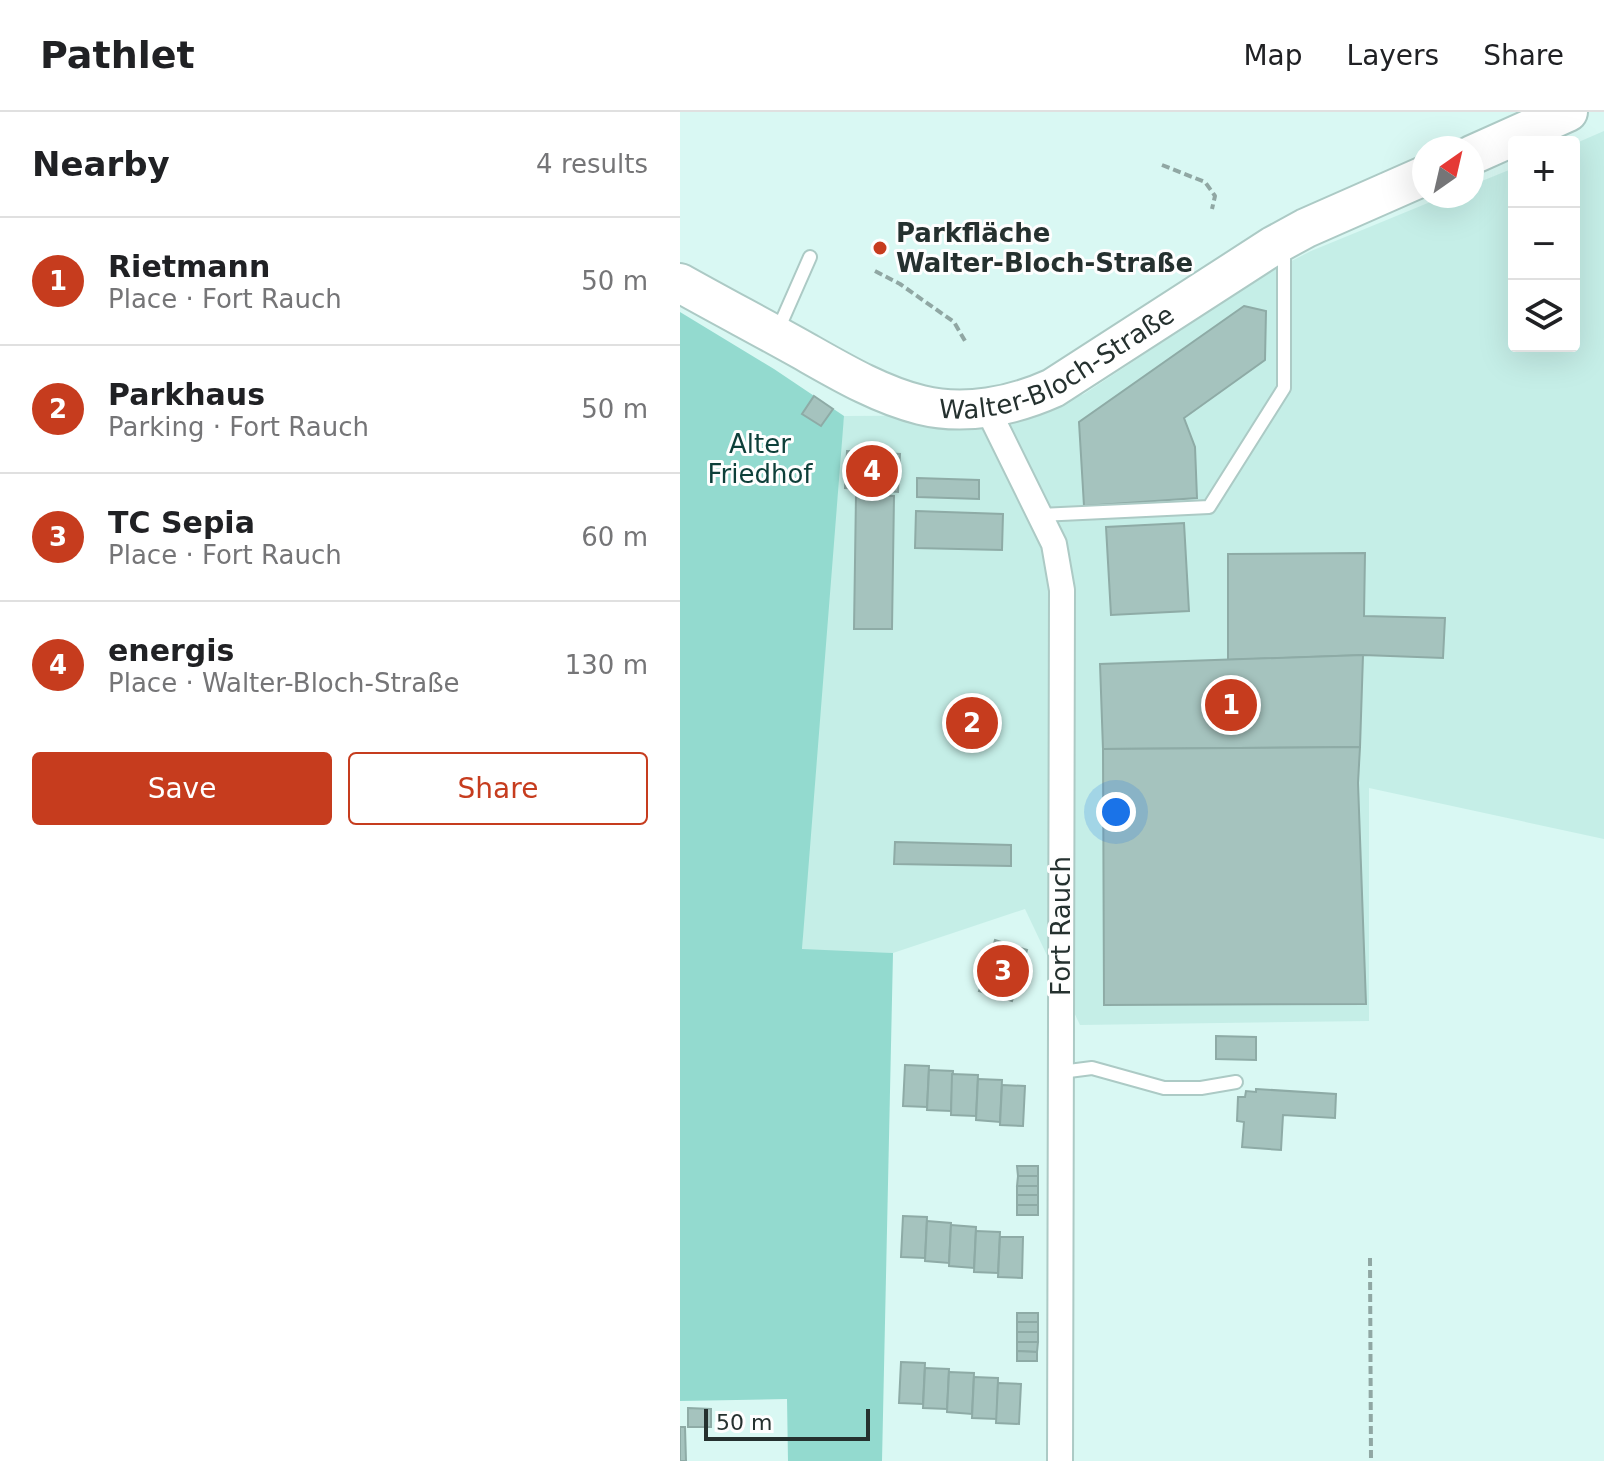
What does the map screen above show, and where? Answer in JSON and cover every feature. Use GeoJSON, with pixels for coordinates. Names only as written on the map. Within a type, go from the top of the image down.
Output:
{"type":"FeatureCollection","features":[{"type":"Feature","properties":{"kind":"main road"},"geometry":{"type":"LineString","coordinates":[[1484,150],[1568,112]]}},
{"type":"Feature","properties":{"kind":"main road","name":"Walter-Bloch-Straße"},"geometry":{"type":"LineString","coordinates":[[680,283],[850,377],[922,406],[987,408],[1025,401],[1053,388],[1284,240],[1412,181]]}},
{"type":"Feature","properties":{"kind":"street","name":"Fort Rauch"},"geometry":{"type":"LineString","coordinates":[[987,408],[1054,544],[1062,590],[1060,1461]]}},
{"type":"Feature","properties":{"kind":"lane"},"geometry":{"type":"LineString","coordinates":[[1040,515],[1209,507],[1284,388],[1284,240]]}},
{"type":"Feature","properties":{"kind":"lane"},"geometry":{"type":"LineString","coordinates":[[775,335],[810,257]]}},
{"type":"Feature","properties":{"kind":"lane"},"geometry":{"type":"LineString","coordinates":[[1061,1072],[1092,1068],[1164,1088],[1201,1088],[1236,1082]]}},
{"type":"Feature","properties":{"kind":"path"},"geometry":{"type":"LineString","coordinates":[[1162,165],[1205,182],[1215,196],[1212,209]]}},
{"type":"Feature","properties":{"kind":"path"},"geometry":{"type":"LineString","coordinates":[[875,271],[900,284],[954,322],[965,341]]}},
{"type":"Feature","properties":{"kind":"path"},"geometry":{"type":"LineString","coordinates":[[1370,1258],[1371,1461]]}},
{"type":"Feature","properties":{"kind":"shaded area"},"geometry":{"type":"Polygon","coordinates":[[[1604,131],[1604,839],[1369,788],[1369,1021],[1080,1025],[1025,909],[893,953],[802,950],[817,640],[844,416],[1024,415],[1084,394],[1262,276],[1311,251],[1416,208],[1484,208],[1484,180],[1508,170],[1508,352],[1580,352],[1580,141],[1604,131]]]}},
{"type":"Feature","properties":{"kind":"green space","name":"Alter Friedhof"},"geometry":{"type":"Polygon","coordinates":[[[680,312],[844,416],[802,949],[893,953],[882,1461],[788,1461],[787,1399],[680,1401],[680,312]]]}},
{"type":"Feature","properties":{"kind":"building"},"geometry":{"type":"Polygon","coordinates":[[[1244,306],[1266,311],[1265,360],[1184,418],[1195,447],[1197,498],[1084,506],[1079,422],[1244,306]]]}},
{"type":"Feature","properties":{"kind":"building"},"geometry":{"type":"Polygon","coordinates":[[[814,396],[833,409],[821,426],[802,414],[814,396]]]}},
{"type":"Feature","properties":{"kind":"building"},"geometry":{"type":"Polygon","coordinates":[[[847,451],[900,454],[898,492],[845,488],[847,451]]]}},
{"type":"Feature","properties":{"kind":"building"},"geometry":{"type":"Polygon","coordinates":[[[917,478],[979,480],[979,499],[917,497],[917,478]]]}},
{"type":"Feature","properties":{"kind":"building"},"geometry":{"type":"Polygon","coordinates":[[[856,495],[894,496],[892,629],[854,629],[856,495]]]}},
{"type":"Feature","properties":{"kind":"building"},"geometry":{"type":"Polygon","coordinates":[[[916,511],[1003,514],[1002,550],[915,548],[916,511]]]}},
{"type":"Feature","properties":{"kind":"building"},"geometry":{"type":"Polygon","coordinates":[[[1184,523],[1189,611],[1111,615],[1106,527],[1184,523]]]}},
{"type":"Feature","properties":{"kind":"building"},"geometry":{"type":"Polygon","coordinates":[[[1365,553],[1364,616],[1445,618],[1443,658],[1363,655],[1228,660],[1228,554],[1365,553]]]}},
{"type":"Feature","properties":{"kind":"building"},"geometry":{"type":"Polygon","coordinates":[[[1363,655],[1360,747],[1103,749],[1100,664],[1363,655]]]}},
{"type":"Feature","properties":{"kind":"building"},"geometry":{"type":"Polygon","coordinates":[[[1360,747],[1358,783],[1366,1004],[1104,1005],[1103,749],[1360,747]]]}},
{"type":"Feature","properties":{"kind":"building"},"geometry":{"type":"Polygon","coordinates":[[[895,842],[1011,845],[1011,866],[894,864],[895,842]]]}},
{"type":"Feature","properties":{"kind":"building"},"geometry":{"type":"Polygon","coordinates":[[[995,940],[1027,950],[1012,1001],[979,991],[995,940]]]}},
{"type":"Feature","properties":{"kind":"building"},"geometry":{"type":"Polygon","coordinates":[[[1216,1036],[1256,1037],[1256,1060],[1216,1059],[1216,1036]]]}},
{"type":"Feature","properties":{"kind":"building"},"geometry":{"type":"Polygon","coordinates":[[[905,1065],[929,1066],[927,1107],[903,1106],[905,1065]]]}},
{"type":"Feature","properties":{"kind":"building"},"geometry":{"type":"Polygon","coordinates":[[[929,1070],[953,1071],[951,1111],[927,1110],[929,1070]]]}},
{"type":"Feature","properties":{"kind":"building"},"geometry":{"type":"Polygon","coordinates":[[[952,1074],[978,1075],[976,1116],[951,1115],[952,1074]]]}},
{"type":"Feature","properties":{"kind":"building"},"geometry":{"type":"Polygon","coordinates":[[[978,1079],[1002,1080],[1000,1122],[976,1120],[978,1079]]]}},
{"type":"Feature","properties":{"kind":"building"},"geometry":{"type":"Polygon","coordinates":[[[1002,1085],[1025,1086],[1023,1126],[1000,1125],[1002,1085]]]}},
{"type":"Feature","properties":{"kind":"building"},"geometry":{"type":"Polygon","coordinates":[[[1256,1089],[1336,1094],[1335,1118],[1283,1115],[1281,1150],[1242,1147],[1244,1122],[1237,1121],[1238,1097],[1245,1097],[1246,1091],[1256,1092],[1256,1089]]]}},
{"type":"Feature","properties":{"kind":"building"},"geometry":{"type":"Polygon","coordinates":[[[1017,1166],[1038,1166],[1038,1176],[1018,1176],[1017,1166]]]}},
{"type":"Feature","properties":{"kind":"building"},"geometry":{"type":"Polygon","coordinates":[[[1018,1176],[1038,1176],[1038,1186],[1017,1186],[1018,1176]]]}},
{"type":"Feature","properties":{"kind":"building"},"geometry":{"type":"Polygon","coordinates":[[[1017,1186],[1038,1186],[1038,1195],[1017,1195],[1017,1186]]]}},
{"type":"Feature","properties":{"kind":"building"},"geometry":{"type":"Polygon","coordinates":[[[1017,1195],[1038,1195],[1038,1205],[1017,1205],[1017,1195]]]}},
{"type":"Feature","properties":{"kind":"building"},"geometry":{"type":"Polygon","coordinates":[[[1017,1205],[1038,1205],[1038,1215],[1017,1215],[1017,1205]]]}},
{"type":"Feature","properties":{"kind":"building"},"geometry":{"type":"Polygon","coordinates":[[[903,1216],[927,1217],[925,1258],[901,1257],[903,1216]]]}},
{"type":"Feature","properties":{"kind":"building"},"geometry":{"type":"Polygon","coordinates":[[[927,1221],[951,1223],[949,1263],[925,1261],[927,1221]]]}},
{"type":"Feature","properties":{"kind":"building"},"geometry":{"type":"Polygon","coordinates":[[[951,1225],[976,1227],[974,1268],[949,1266],[951,1225]]]}},
{"type":"Feature","properties":{"kind":"building"},"geometry":{"type":"Polygon","coordinates":[[[976,1231],[1000,1232],[998,1273],[974,1272],[976,1231]]]}},
{"type":"Feature","properties":{"kind":"building"},"geometry":{"type":"Polygon","coordinates":[[[1000,1237],[1023,1237],[1022,1278],[998,1277],[1000,1237]]]}},
{"type":"Feature","properties":{"kind":"building"},"geometry":{"type":"Polygon","coordinates":[[[1017,1313],[1038,1313],[1038,1322],[1017,1322],[1017,1313]]]}},
{"type":"Feature","properties":{"kind":"building"},"geometry":{"type":"Polygon","coordinates":[[[1017,1322],[1038,1322],[1038,1332],[1017,1332],[1017,1322]]]}},
{"type":"Feature","properties":{"kind":"building"},"geometry":{"type":"Polygon","coordinates":[[[1017,1332],[1038,1332],[1038,1342],[1017,1342],[1017,1332]]]}},
{"type":"Feature","properties":{"kind":"building"},"geometry":{"type":"Polygon","coordinates":[[[1017,1342],[1038,1342],[1037,1352],[1017,1351],[1017,1342]]]}},
{"type":"Feature","properties":{"kind":"building"},"geometry":{"type":"Polygon","coordinates":[[[1017,1351],[1037,1352],[1037,1361],[1017,1361],[1017,1351]]]}},
{"type":"Feature","properties":{"kind":"building"},"geometry":{"type":"Polygon","coordinates":[[[901,1362],[925,1363],[923,1404],[899,1403],[901,1362]]]}},
{"type":"Feature","properties":{"kind":"building"},"geometry":{"type":"Polygon","coordinates":[[[925,1368],[949,1369],[947,1409],[923,1408],[925,1368]]]}},
{"type":"Feature","properties":{"kind":"building"},"geometry":{"type":"Polygon","coordinates":[[[949,1372],[974,1373],[972,1414],[947,1412],[949,1372]]]}},
{"type":"Feature","properties":{"kind":"building"},"geometry":{"type":"Polygon","coordinates":[[[974,1377],[998,1378],[997,1419],[972,1418],[974,1377]]]}},
{"type":"Feature","properties":{"kind":"building"},"geometry":{"type":"Polygon","coordinates":[[[998,1383],[1021,1384],[1019,1424],[996,1423],[998,1383]]]}},
{"type":"Feature","properties":{"kind":"building"},"geometry":{"type":"Polygon","coordinates":[[[688,1408],[711,1409],[711,1427],[688,1427],[688,1408]]]}},
{"type":"Feature","properties":{"kind":"building"},"geometry":{"type":"Polygon","coordinates":[[[680,1427],[685,1427],[686,1461],[680,1461],[680,1427]]]}},
{"type":"Feature","properties":{"kind":"place","name":"Parkfläche Walter-Bloch-Straße"},"geometry":{"type":"Point","coordinates":[880,248]}},
{"type":"Feature","properties":{"kind":"place","name":"energis"},"geometry":{"type":"Point","coordinates":[872,471]}},
{"type":"Feature","properties":{"kind":"place","name":"Rietmann"},"geometry":{"type":"Point","coordinates":[1231,705]}},
{"type":"Feature","properties":{"kind":"place","name":"Parkhaus"},"geometry":{"type":"Point","coordinates":[972,723]}},
{"type":"Feature","properties":{"kind":"place","name":"TC Sepia"},"geometry":{"type":"Point","coordinates":[1003,971]}}]}
